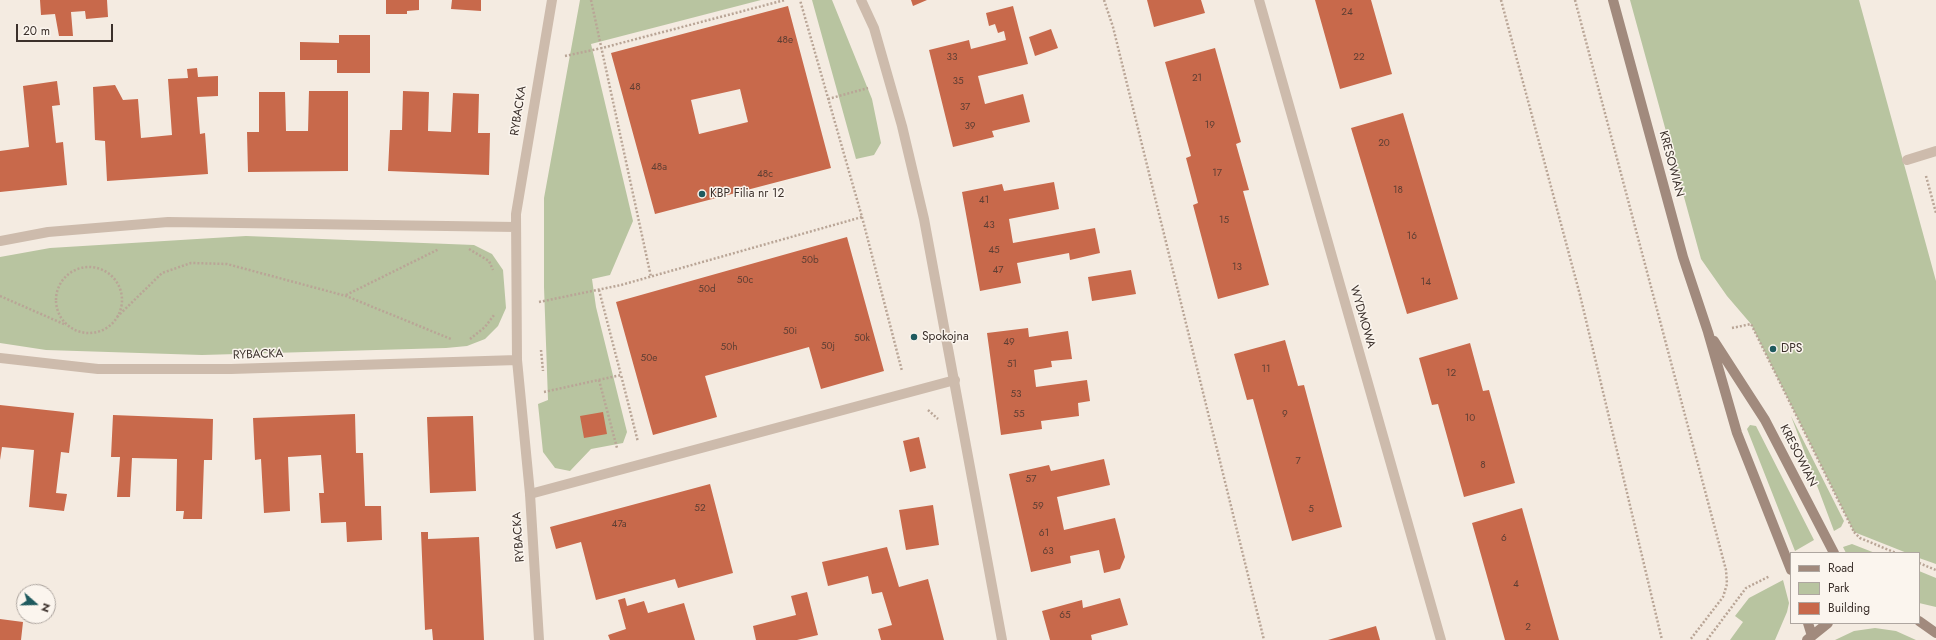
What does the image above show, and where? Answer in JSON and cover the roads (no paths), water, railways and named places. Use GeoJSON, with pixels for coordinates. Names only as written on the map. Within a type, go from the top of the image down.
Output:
{"type":"FeatureCollection","features":[{"type":"Feature","properties":{"kind":"main road","name":"KRESOWIAN"},"geometry":{"type":"LineString","coordinates":[[1613,0],[1683,257],[1708,332],[1737,433],[1790,567]]}},
{"type":"Feature","properties":{"kind":"main road","name":"KRESOWIAN"},"geometry":{"type":"LineString","coordinates":[[1708,332],[1765,420],[1833,552]]}},
{"type":"Feature","properties":{"kind":"main road"},"geometry":{"type":"LineString","coordinates":[[1920,622],[1934,629]]}},
{"type":"Feature","properties":{"kind":"main road"},"geometry":{"type":"LineString","coordinates":[[1808,624],[1810,638]]}},
{"type":"Feature","properties":{"kind":"main road"},"geometry":{"type":"LineString","coordinates":[[1810,638],[1827,624]]}},
{"type":"Feature","properties":{"kind":"street","name":"RYBACKA"},"geometry":{"type":"LineString","coordinates":[[539,640],[530,494],[517,360],[516,214],[552,0]]}},
{"type":"Feature","properties":{"kind":"street"},"geometry":{"type":"LineString","coordinates":[[861,0],[874,28],[890,83],[902,126],[924,219],[1002,640]]}},
{"type":"Feature","properties":{"kind":"street","name":"WYDMOWA"},"geometry":{"type":"LineString","coordinates":[[1258,0],[1441,640]]}},
{"type":"Feature","properties":{"kind":"street"},"geometry":{"type":"LineString","coordinates":[[1907,160],[1936,151]]}},
{"type":"Feature","properties":{"kind":"street"},"geometry":{"type":"LineString","coordinates":[[0,241],[48,232],[168,222],[468,227],[516,226]]}},
{"type":"Feature","properties":{"kind":"street","name":"RYBACKA"},"geometry":{"type":"LineString","coordinates":[[0,358],[98,369],[231,369],[517,360]]}},
{"type":"Feature","properties":{"kind":"street"},"geometry":{"type":"LineString","coordinates":[[530,494],[955,380]]}},
{"type":"Feature","properties":{"kind":"place","name":"KBP Filia nr 12"},"geometry":{"type":"Point","coordinates":[702,194]}},
{"type":"Feature","properties":{"kind":"place","name":"Spokojna"},"geometry":{"type":"Point","coordinates":[914,337]}},
{"type":"Feature","properties":{"kind":"place","name":"DPS"},"geometry":{"type":"Point","coordinates":[1773,349]}}]}
